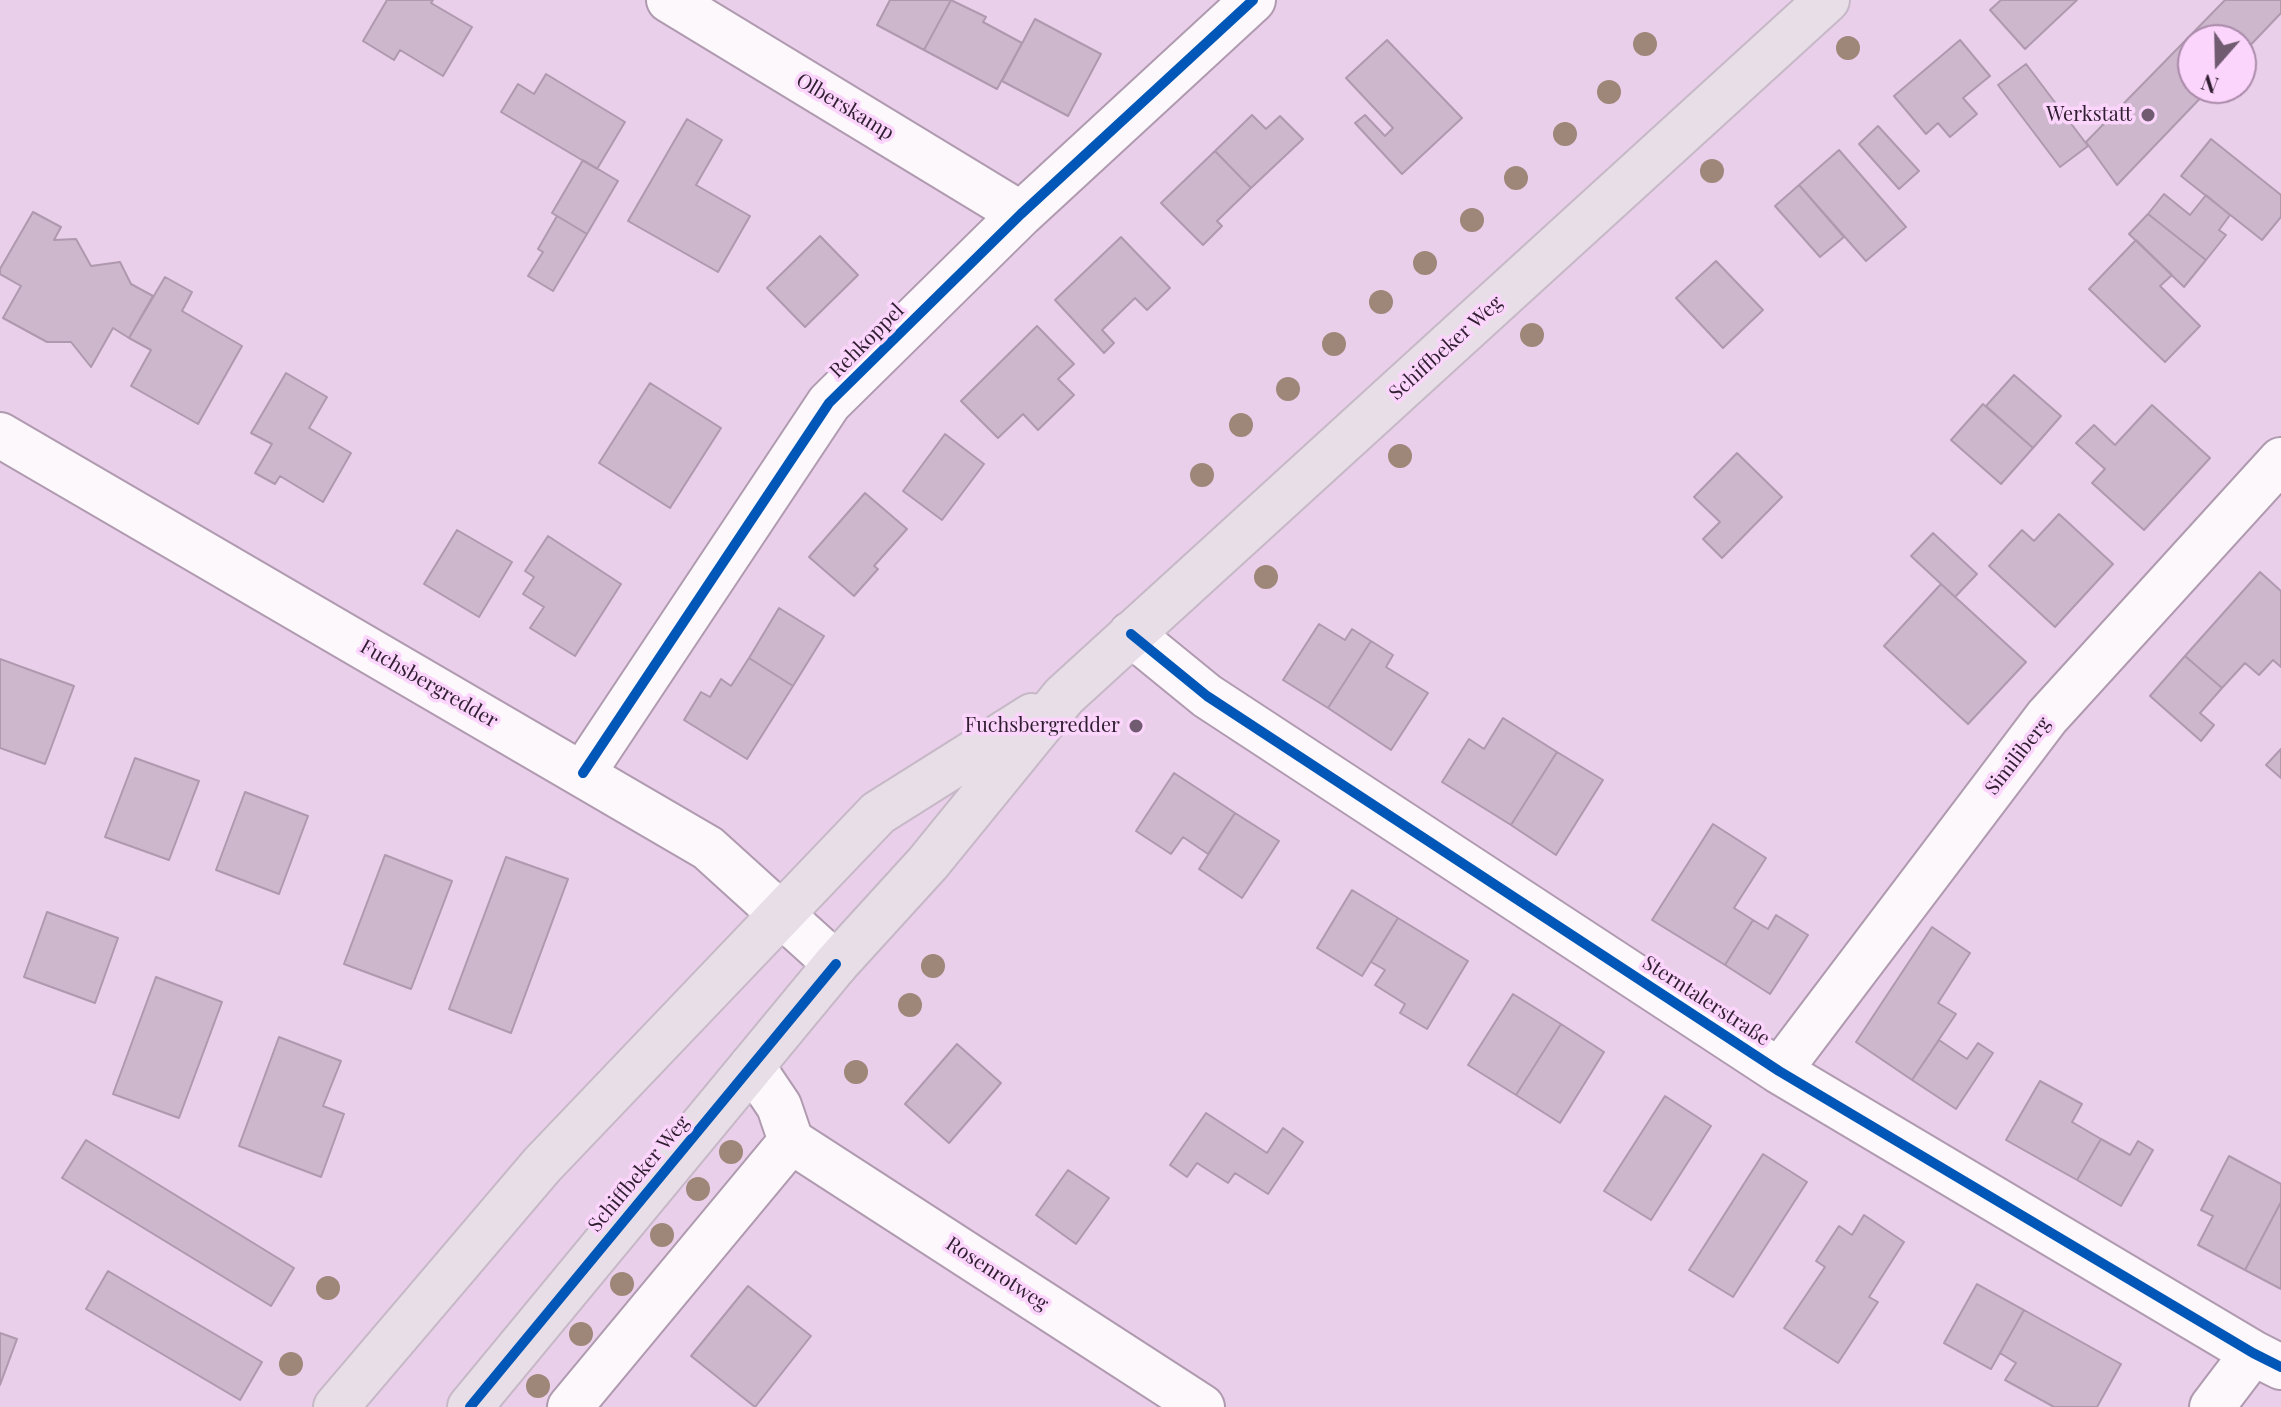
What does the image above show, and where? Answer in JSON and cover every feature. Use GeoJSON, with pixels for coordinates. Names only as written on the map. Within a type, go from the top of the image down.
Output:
{"type":"FeatureCollection","features":[{"type":"Feature","properties":{"kind":"main road","name":"Schiffbeker Weg"},"geometry":{"type":"LineString","coordinates":[[470,1407],[836,964],[928,863],[1064,696],[1827,0]]}},
{"type":"Feature","properties":{"kind":"main road","name":"Schiffbeker Weg"},"geometry":{"type":"LineString","coordinates":[[336,1407],[542,1165],[878,813],[1064,696]]}},
{"type":"Feature","properties":{"kind":"street","name":"Olberskamp"},"geometry":{"type":"LineString","coordinates":[[669,0],[1021,214]]}},
{"type":"Feature","properties":{"kind":"street","name":"Rehkoppel"},"geometry":{"type":"LineString","coordinates":[[583,773],[829,403],[1021,214],[1253,0]]}},
{"type":"Feature","properties":{"kind":"street","name":"Fuchsbergredder"},"geometry":{"type":"LineString","coordinates":[[0,435],[708,848],[836,964]]}},
{"type":"Feature","properties":{"kind":"street","name":"Similiberg"},"geometry":{"type":"LineString","coordinates":[[1779,1071],[2047,717],[2281,460]]}},
{"type":"Feature","properties":{"kind":"street","name":"Sterntalerstraße"},"geometry":{"type":"LineString","coordinates":[[1131,634],[1207,696],[1779,1071],[2267,1360]]}},
{"type":"Feature","properties":{"kind":"street"},"geometry":{"type":"LineString","coordinates":[[570,1407],[791,1141],[779,1106],[752,1066]]}},
{"type":"Feature","properties":{"kind":"street","name":"Rosenrotweg"},"geometry":{"type":"LineString","coordinates":[[791,1141],[1202,1407]]}},
{"type":"Feature","properties":{"kind":"street"},"geometry":{"type":"LineString","coordinates":[[2212,1407],[2267,1360]]}},
{"type":"Feature","properties":{"kind":"building"},"geometry":{"type":"Polygon","coordinates":[[[387,0],[433,0],[431,3],[472,27],[443,76],[400,50],[394,60],[363,41],[387,0]]]}},
{"type":"Feature","properties":{"kind":"building"},"geometry":{"type":"Polygon","coordinates":[[[890,0],[951,0],[924,50],[877,25],[890,0]]]}},
{"type":"Feature","properties":{"kind":"building"},"geometry":{"type":"Polygon","coordinates":[[[951,0],[986,17],[983,22],[1022,43],[997,89],[924,50],[951,0]]]}},
{"type":"Feature","properties":{"kind":"building"},"geometry":{"type":"Polygon","coordinates":[[[2001,0],[2077,0],[2025,49],[1990,10],[2001,0]]]}},
{"type":"Feature","properties":{"kind":"building","name":"Werkstatt"},"geometry":{"type":"Polygon","coordinates":[[[2225,0],[2281,0],[2281,13],[2257,38],[2257,24],[2202,24],[2225,0]]]}},
{"type":"Feature","properties":{"kind":"building"},"geometry":{"type":"Polygon","coordinates":[[[1035,19],[1101,54],[1068,116],[1002,81],[1035,19]]]}},
{"type":"Feature","properties":{"kind":"building"},"geometry":{"type":"Polygon","coordinates":[[[1387,40],[1462,118],[1402,174],[1355,123],[1365,115],[1385,136],[1393,128],[1346,78],[1387,40]]]}},
{"type":"Feature","properties":{"kind":"building"},"geometry":{"type":"Polygon","coordinates":[[[1960,40],[1990,76],[1963,98],[1977,114],[1950,137],[1938,123],[1926,134],[1894,96],[1960,40]]]}},
{"type":"Feature","properties":{"kind":"building","name":"Werkstatt"},"geometry":{"type":"Polygon","coordinates":[[[2177,49],[2177,104],[2195,104],[2117,185],[2086,142],[2177,49]]]}},
{"type":"Feature","properties":{"kind":"building"},"geometry":{"type":"Polygon","coordinates":[[[2026,64],[2088,146],[2060,167],[1998,85],[2026,64]]]}},
{"type":"Feature","properties":{"kind":"building"},"geometry":{"type":"Polygon","coordinates":[[[546,74],[625,122],[597,169],[501,112],[518,84],[534,94],[546,74]]]}},
{"type":"Feature","properties":{"kind":"building"},"geometry":{"type":"Polygon","coordinates":[[[1252,115],[1266,129],[1280,116],[1303,139],[1251,188],[1215,151],[1252,115]]]}},
{"type":"Feature","properties":{"kind":"building"},"geometry":{"type":"Polygon","coordinates":[[[687,119],[722,140],[696,185],[750,216],[718,272],[628,221],[687,119]]]}},
{"type":"Feature","properties":{"kind":"building"},"geometry":{"type":"Polygon","coordinates":[[[1878,126],[1919,171],[1899,189],[1859,144],[1878,126]]]}},
{"type":"Feature","properties":{"kind":"building"},"geometry":{"type":"Polygon","coordinates":[[[2211,139],[2281,195],[2281,217],[2262,240],[2181,176],[2211,139]]]}},
{"type":"Feature","properties":{"kind":"building"},"geometry":{"type":"Polygon","coordinates":[[[1839,150],[1906,227],[1866,261],[1799,185],[1839,150]]]}},
{"type":"Feature","properties":{"kind":"building"},"geometry":{"type":"Polygon","coordinates":[[[1215,151],[1251,188],[1217,221],[1222,226],[1203,245],[1161,203],[1215,151]]]}},
{"type":"Feature","properties":{"kind":"building"},"geometry":{"type":"Polygon","coordinates":[[[583,160],[618,181],[587,234],[552,213],[583,160]]]}},
{"type":"Feature","properties":{"kind":"building"},"geometry":{"type":"Polygon","coordinates":[[[1799,185],[1844,237],[1820,257],[1775,206],[1799,185]]]}},
{"type":"Feature","properties":{"kind":"building"},"geometry":{"type":"Polygon","coordinates":[[[2164,194],[2190,215],[2206,195],[2230,215],[2219,230],[2226,235],[2206,260],[2148,214],[2164,194]]]}},
{"type":"Feature","properties":{"kind":"building"},"geometry":{"type":"Polygon","coordinates":[[[33,212],[61,227],[54,240],[76,239],[91,266],[120,262],[131,284],[153,296],[129,338],[113,328],[91,367],[71,342],[47,342],[3,318],[21,286],[0,274],[0,269],[33,212]]]}},
{"type":"Feature","properties":{"kind":"building"},"geometry":{"type":"Polygon","coordinates":[[[2148,214],[2206,260],[2184,287],[2129,234],[2148,214]]]}},
{"type":"Feature","properties":{"kind":"building"},"geometry":{"type":"Polygon","coordinates":[[[557,216],[587,234],[553,291],[528,276],[543,252],[538,249],[557,216]]]}},
{"type":"Feature","properties":{"kind":"building"},"geometry":{"type":"Polygon","coordinates":[[[820,236],[858,275],[805,327],[767,288],[820,236]]]}},
{"type":"Feature","properties":{"kind":"building"},"geometry":{"type":"Polygon","coordinates":[[[1121,237],[1170,288],[1147,310],[1135,298],[1102,330],[1114,343],[1104,353],[1055,300],[1121,237]]]}},
{"type":"Feature","properties":{"kind":"building"},"geometry":{"type":"Polygon","coordinates":[[[2136,240],[2172,275],[2160,286],[2200,326],[2165,362],[2089,289],[2136,240]]]}},
{"type":"Feature","properties":{"kind":"building"},"geometry":{"type":"Polygon","coordinates":[[[1716,261],[1763,310],[1723,348],[1676,298],[1716,261]]]}},
{"type":"Feature","properties":{"kind":"building"},"geometry":{"type":"Polygon","coordinates":[[[165,277],[192,292],[182,311],[242,346],[198,424],[131,386],[151,350],[129,338],[165,277]]]}},
{"type":"Feature","properties":{"kind":"building"},"geometry":{"type":"Polygon","coordinates":[[[1037,326],[1074,364],[1058,379],[1074,395],[1038,430],[1023,414],[998,438],[961,401],[1037,326]]]}},
{"type":"Feature","properties":{"kind":"building"},"geometry":{"type":"Polygon","coordinates":[[[286,373],[327,397],[309,428],[351,453],[323,502],[280,476],[275,484],[255,473],[272,444],[251,433],[286,373]]]}},
{"type":"Feature","properties":{"kind":"building"},"geometry":{"type":"Polygon","coordinates":[[[2014,375],[2061,416],[2033,448],[1986,406],[2014,375]]]}},
{"type":"Feature","properties":{"kind":"building"},"geometry":{"type":"Polygon","coordinates":[[[650,383],[721,428],[670,508],[599,463],[650,383]]]}},
{"type":"Feature","properties":{"kind":"building"},"geometry":{"type":"Polygon","coordinates":[[[1983,404],[2033,448],[2001,484],[1951,440],[1983,404]]]}},
{"type":"Feature","properties":{"kind":"building"},"geometry":{"type":"Polygon","coordinates":[[[2152,405],[2210,458],[2144,530],[2092,483],[2105,469],[2076,443],[2094,425],[2115,445],[2152,405]]]}},
{"type":"Feature","properties":{"kind":"building"},"geometry":{"type":"Polygon","coordinates":[[[945,434],[984,464],[942,520],[903,491],[945,434]]]}},
{"type":"Feature","properties":{"kind":"building"},"geometry":{"type":"Polygon","coordinates":[[[1737,453],[1782,497],[1722,558],[1703,539],[1720,522],[1694,497],[1737,453]]]}},
{"type":"Feature","properties":{"kind":"building"},"geometry":{"type":"Polygon","coordinates":[[[865,493],[907,529],[874,566],[878,569],[854,596],[809,557],[865,493]]]}},
{"type":"Feature","properties":{"kind":"building"},"geometry":{"type":"Polygon","coordinates":[[[2059,514],[2113,564],[2055,627],[1989,566],[2022,530],[2034,541],[2059,514]]]}},
{"type":"Feature","properties":{"kind":"building"},"geometry":{"type":"Polygon","coordinates":[[[457,530],[512,562],[479,617],[424,584],[457,530]]]}},
{"type":"Feature","properties":{"kind":"building"},"geometry":{"type":"Polygon","coordinates":[[[1933,533],[1977,574],[1955,597],[1911,556],[1933,533]]]}},
{"type":"Feature","properties":{"kind":"building"},"geometry":{"type":"Polygon","coordinates":[[[548,536],[621,584],[575,656],[530,628],[544,607],[523,594],[534,577],[525,571],[548,536]]]}},
{"type":"Feature","properties":{"kind":"building"},"geometry":{"type":"Polygon","coordinates":[[[2260,572],[2281,591],[2281,667],[2273,660],[2259,675],[2245,663],[2222,688],[2185,656],[2260,572]]]}},
{"type":"Feature","properties":{"kind":"building"},"geometry":{"type":"Polygon","coordinates":[[[1941,584],[2026,662],[1968,724],[1884,646],[1941,584]]]}},
{"type":"Feature","properties":{"kind":"building"},"geometry":{"type":"Polygon","coordinates":[[[779,608],[824,636],[793,686],[749,658],[779,608]]]}},
{"type":"Feature","properties":{"kind":"building"},"geometry":{"type":"Polygon","coordinates":[[[1319,624],[1345,640],[1352,629],[1371,641],[1328,708],[1283,680],[1319,624]]]}},
{"type":"Feature","properties":{"kind":"building"},"geometry":{"type":"Polygon","coordinates":[[[1371,641],[1393,655],[1386,667],[1428,693],[1391,750],[1328,708],[1371,641]]]}},
{"type":"Feature","properties":{"kind":"building"},"geometry":{"type":"Polygon","coordinates":[[[2185,656],[2222,688],[2200,713],[2214,725],[2201,741],[2150,696],[2185,656]]]}},
{"type":"Feature","properties":{"kind":"building"},"geometry":{"type":"Polygon","coordinates":[[[749,658],[793,686],[747,759],[684,720],[701,692],[710,697],[721,679],[731,686],[749,658]]]}},
{"type":"Feature","properties":{"kind":"building"},"geometry":{"type":"Polygon","coordinates":[[[0,659],[74,686],[45,764],[0,748],[0,659]]]}},
{"type":"Feature","properties":{"kind":"building"},"geometry":{"type":"Polygon","coordinates":[[[1503,718],[1557,752],[1511,825],[1442,782],[1469,739],[1484,749],[1503,718]]]}},
{"type":"Feature","properties":{"kind":"building"},"geometry":{"type":"Polygon","coordinates":[[[2281,749],[2281,778],[2266,765],[2281,749]]]}},
{"type":"Feature","properties":{"kind":"building"},"geometry":{"type":"Polygon","coordinates":[[[1557,752],[1603,780],[1556,855],[1511,825],[1557,752]]]}},
{"type":"Feature","properties":{"kind":"building"},"geometry":{"type":"Polygon","coordinates":[[[135,758],[199,781],[169,860],[105,837],[135,758]]]}},
{"type":"Feature","properties":{"kind":"building"},"geometry":{"type":"Polygon","coordinates":[[[1174,773],[1235,813],[1208,854],[1183,837],[1171,854],[1136,831],[1174,773]]]}},
{"type":"Feature","properties":{"kind":"building"},"geometry":{"type":"Polygon","coordinates":[[[245,792],[308,816],[279,894],[216,870],[245,792]]]}},
{"type":"Feature","properties":{"kind":"building"},"geometry":{"type":"Polygon","coordinates":[[[1235,813],[1279,841],[1242,898],[1199,869],[1235,813]]]}},
{"type":"Feature","properties":{"kind":"building"},"geometry":{"type":"Polygon","coordinates":[[[1713,824],[1766,858],[1734,908],[1753,920],[1725,965],[1652,920],[1713,824]]]}},
{"type":"Feature","properties":{"kind":"building"},"geometry":{"type":"Polygon","coordinates":[[[385,855],[452,881],[411,989],[344,964],[385,855]]]}},
{"type":"Feature","properties":{"kind":"building"},"geometry":{"type":"Polygon","coordinates":[[[506,857],[568,879],[511,1033],[449,1009],[506,857]]]}},
{"type":"Feature","properties":{"kind":"building"},"geometry":{"type":"Polygon","coordinates":[[[1352,890],[1398,918],[1362,976],[1317,948],[1352,890]]]}},
{"type":"Feature","properties":{"kind":"building"},"geometry":{"type":"Polygon","coordinates":[[[47,912],[118,938],[95,1003],[24,977],[47,912]]]}},
{"type":"Feature","properties":{"kind":"building"},"geometry":{"type":"Polygon","coordinates":[[[1776,915],[1808,935],[1770,994],[1725,965],[1753,920],[1768,929],[1776,915]]]}},
{"type":"Feature","properties":{"kind":"building"},"geometry":{"type":"Polygon","coordinates":[[[1398,918],[1468,961],[1427,1029],[1400,1013],[1405,1004],[1375,985],[1385,970],[1371,962],[1398,918]]]}},
{"type":"Feature","properties":{"kind":"building"},"geometry":{"type":"Polygon","coordinates":[[[1932,927],[1970,953],[1938,1003],[1956,1014],[1912,1080],[1856,1042],[1932,927]]]}},
{"type":"Feature","properties":{"kind":"building"},"geometry":{"type":"Polygon","coordinates":[[[156,977],[222,1002],[179,1118],[113,1094],[156,977]]]}},
{"type":"Feature","properties":{"kind":"building"},"geometry":{"type":"Polygon","coordinates":[[[1513,994],[1561,1024],[1516,1095],[1468,1065],[1513,994]]]}},
{"type":"Feature","properties":{"kind":"building"},"geometry":{"type":"Polygon","coordinates":[[[1561,1024],[1604,1052],[1560,1123],[1516,1095],[1561,1024]]]}},
{"type":"Feature","properties":{"kind":"building"},"geometry":{"type":"Polygon","coordinates":[[[279,1037],[341,1061],[323,1106],[344,1114],[321,1177],[239,1146],[279,1037]]]}},
{"type":"Feature","properties":{"kind":"building"},"geometry":{"type":"Polygon","coordinates":[[[1939,1040],[1967,1059],[1978,1043],[1993,1053],[1956,1109],[1912,1080],[1939,1040]]]}},
{"type":"Feature","properties":{"kind":"building"},"geometry":{"type":"Polygon","coordinates":[[[957,1044],[1001,1083],[949,1143],[905,1104],[957,1044]]]}},
{"type":"Feature","properties":{"kind":"building"},"geometry":{"type":"Polygon","coordinates":[[[2040,1081],[2082,1104],[2072,1122],[2101,1139],[2077,1180],[2006,1140],[2040,1081]]]}},
{"type":"Feature","properties":{"kind":"building"},"geometry":{"type":"Polygon","coordinates":[[[1665,1096],[1711,1126],[1651,1220],[1604,1191],[1665,1096]]]}},
{"type":"Feature","properties":{"kind":"building"},"geometry":{"type":"Polygon","coordinates":[[[1206,1113],[1267,1153],[1283,1128],[1303,1142],[1268,1194],[1235,1173],[1228,1183],[1197,1163],[1187,1177],[1170,1165],[1206,1113]]]}},
{"type":"Feature","properties":{"kind":"building"},"geometry":{"type":"Polygon","coordinates":[[[2101,1139],[2130,1155],[2138,1141],[2153,1150],[2121,1206],[2077,1180],[2101,1139]]]}},
{"type":"Feature","properties":{"kind":"building"},"geometry":{"type":"Polygon","coordinates":[[[86,1140],[294,1268],[271,1306],[62,1178],[86,1140]]]}},
{"type":"Feature","properties":{"kind":"building"},"geometry":{"type":"Polygon","coordinates":[[[1763,1154],[1807,1182],[1733,1297],[1689,1270],[1763,1154]]]}},
{"type":"Feature","properties":{"kind":"building"},"geometry":{"type":"Polygon","coordinates":[[[2229,1156],[2281,1184],[2281,1202],[2245,1270],[2198,1245],[2213,1216],[2201,1210],[2229,1156]]]}},
{"type":"Feature","properties":{"kind":"building"},"geometry":{"type":"Polygon","coordinates":[[[1068,1170],[1109,1198],[1076,1244],[1036,1215],[1068,1170]]]}},
{"type":"Feature","properties":{"kind":"building"},"geometry":{"type":"Polygon","coordinates":[[[2281,1202],[2281,1289],[2245,1270],[2281,1202]]]}},
{"type":"Feature","properties":{"kind":"building"},"geometry":{"type":"Polygon","coordinates":[[[1864,1215],[1904,1242],[1869,1297],[1878,1302],[1838,1363],[1784,1328],[1825,1267],[1816,1261],[1839,1226],[1852,1235],[1864,1215]]]}},
{"type":"Feature","properties":{"kind":"building"},"geometry":{"type":"Polygon","coordinates":[[[108,1271],[262,1362],[240,1400],[86,1309],[108,1271]]]}},
{"type":"Feature","properties":{"kind":"building"},"geometry":{"type":"Polygon","coordinates":[[[1977,1284],[2024,1310],[1991,1369],[1944,1343],[1977,1284]]]}},
{"type":"Feature","properties":{"kind":"building"},"geometry":{"type":"Polygon","coordinates":[[[748,1286],[811,1336],[755,1407],[691,1356],[748,1286]]]}},
{"type":"Feature","properties":{"kind":"building"},"geometry":{"type":"Polygon","coordinates":[[[2024,1310],[2121,1364],[2097,1407],[2054,1407],[2005,1380],[2016,1363],[2000,1353],[2024,1310]]]}},
{"type":"Feature","properties":{"kind":"building"},"geometry":{"type":"Polygon","coordinates":[[[0,1333],[17,1339],[0,1385],[0,1333]]]}},
{"type":"Feature","properties":{"kind":"cycle path"},"geometry":{"type":"LineString","coordinates":[[583,773],[829,403],[1021,214],[1253,0]]}},
{"type":"Feature","properties":{"kind":"cycle path"},"geometry":{"type":"LineString","coordinates":[[1131,634],[1207,696],[1779,1071],[2281,1367]]}},
{"type":"Feature","properties":{"kind":"cycle path"},"geometry":{"type":"LineString","coordinates":[[470,1407],[836,964]]}},
{"type":"Feature","properties":{"kind":"place","name":"Werkstatt"},"geometry":{"type":"Point","coordinates":[2148,115]}},
{"type":"Feature","properties":{"kind":"place","name":"Fuchsbergredder"},"geometry":{"type":"Point","coordinates":[1136,726]}}]}
